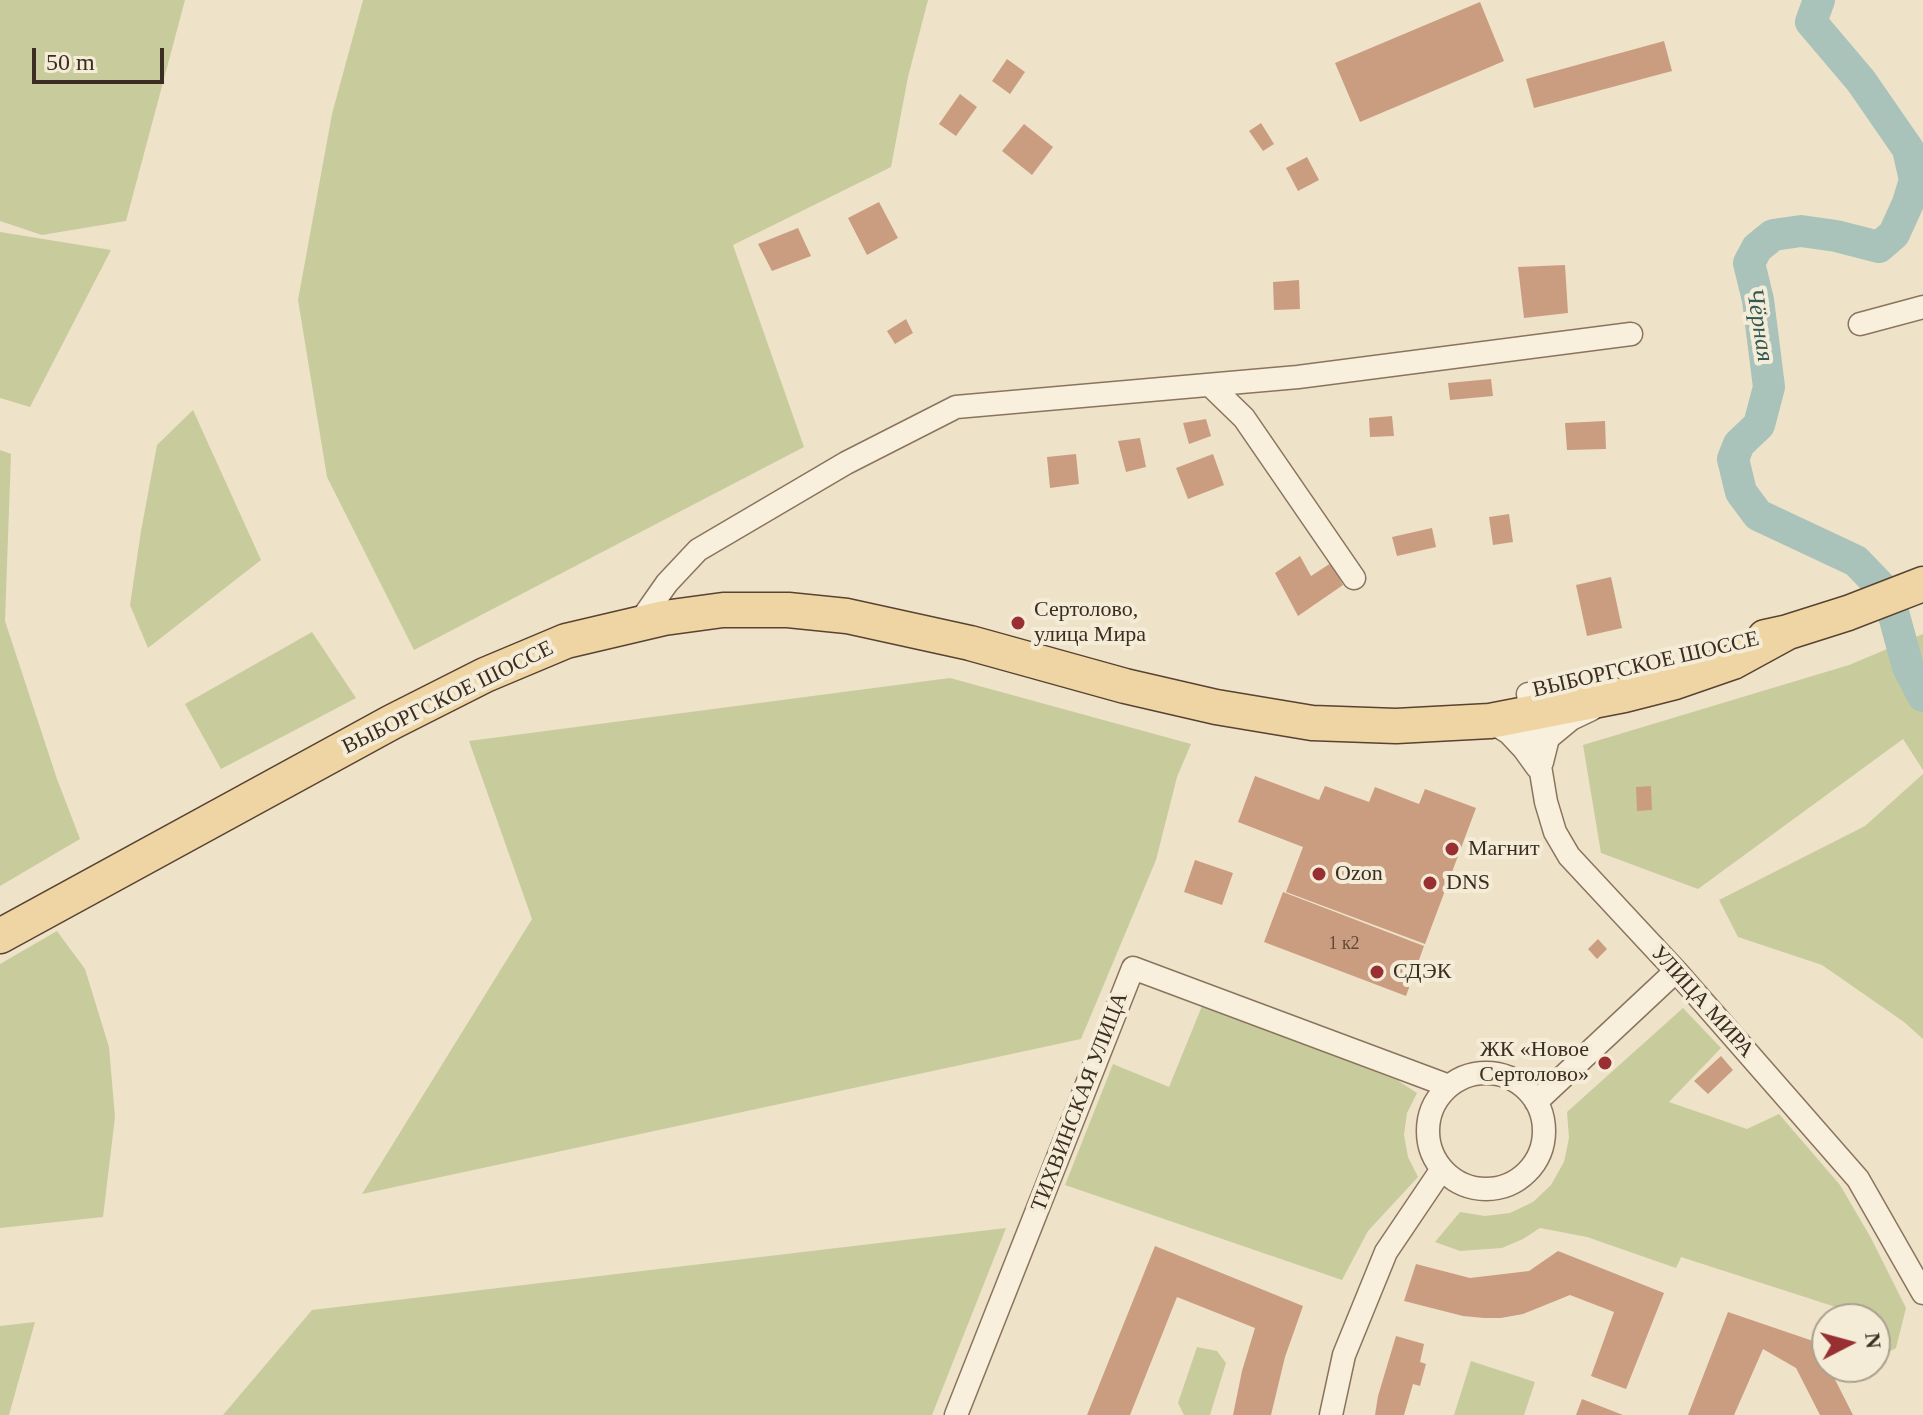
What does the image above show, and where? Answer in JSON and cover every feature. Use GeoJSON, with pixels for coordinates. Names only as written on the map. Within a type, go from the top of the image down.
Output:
{"type":"FeatureCollection","features":[{"type":"Feature","properties":{"kind":"main road","name":"ВЫБОРГСКОЕ ШОССЕ"},"geometry":{"type":"LineString","coordinates":[[0,936],[392,722],[485,675],[566,641],[639,623],[723,610],[788,610],[847,616],[970,643],[1125,686],[1216,707],[1312,723],[1396,726],[1490,721],[1530,704],[1611,678],[1730,644],[1788,632],[1916,587]]}},
{"type":"Feature","properties":{"kind":"main road","name":"ВЫБОРГСКОЕ ШОССЕ"},"geometry":{"type":"LineString","coordinates":[[1216,707],[1530,704],[1624,695],[1733,662],[1788,632]]}},
{"type":"Feature","properties":{"kind":"street"},"geometry":{"type":"LineString","coordinates":[[1860,324],[1923,307]]}},
{"type":"Feature","properties":{"kind":"street"},"geometry":{"type":"LineString","coordinates":[[639,623],[667,583],[698,550],[846,463],[956,407],[1298,377],[1631,334]]}},
{"type":"Feature","properties":{"kind":"street"},"geometry":{"type":"LineString","coordinates":[[1210,385],[1244,418],[1354,578]]}},
{"type":"Feature","properties":{"kind":"street"},"geometry":{"type":"LineString","coordinates":[[1540,771],[1548,738],[1571,719],[1624,695]]}},
{"type":"Feature","properties":{"kind":"street","name":"УЛИЦА МИРА"},"geometry":{"type":"LineString","coordinates":[[1530,704],[1540,771],[1555,832],[1569,856],[1676,971],[1858,1179],[1923,1293]]}},
{"type":"Feature","properties":{"kind":"street"},"geometry":{"type":"LineString","coordinates":[[1490,721],[1509,733],[1540,771]]}},
{"type":"Feature","properties":{"kind":"street","name":"ТИХВИНСКАЯ УЛИЦА"},"geometry":{"type":"LineString","coordinates":[[956,1415],[1133,968],[1449,1086]]}},
{"type":"Feature","properties":{"kind":"street"},"geometry":{"type":"LineString","coordinates":[[1536,1102],[1676,971]]}},
{"type":"Feature","properties":{"kind":"street"},"geometry":{"type":"LineString","coordinates":[[1482,1072],[1500,1074],[1527,1089],[1536,1102],[1544,1125],[1541,1149],[1529,1170],[1509,1184],[1485,1189],[1461,1184],[1442,1169],[1430,1149],[1428,1126],[1434,1104],[1449,1086],[1464,1076],[1482,1072]]}},
{"type":"Feature","properties":{"kind":"street"},"geometry":{"type":"LineString","coordinates":[[1331,1415],[1344,1355],[1386,1252],[1442,1169]]}},
{"type":"Feature","properties":{"kind":"green space"},"geometry":{"type":"Polygon","coordinates":[[[0,0],[185,0],[126,221],[42,235],[0,221],[0,0]]]}},
{"type":"Feature","properties":{"kind":"green space"},"geometry":{"type":"Polygon","coordinates":[[[363,0],[928,0],[908,77],[891,167],[733,245],[804,447],[414,650],[327,477],[298,300],[332,114],[363,0]]]}},
{"type":"Feature","properties":{"kind":"green space"},"geometry":{"type":"Polygon","coordinates":[[[0,232],[111,250],[30,407],[0,398],[0,232]]]}},
{"type":"Feature","properties":{"kind":"green space"},"geometry":{"type":"Polygon","coordinates":[[[193,410],[261,560],[148,648],[130,605],[157,445],[193,410]]]}},
{"type":"Feature","properties":{"kind":"green space"},"geometry":{"type":"Polygon","coordinates":[[[0,450],[11,454],[5,621],[80,839],[0,886],[0,450]]]}},
{"type":"Feature","properties":{"kind":"green space"},"geometry":{"type":"Polygon","coordinates":[[[312,632],[356,698],[221,769],[185,704],[312,632]]]}},
{"type":"Feature","properties":{"kind":"green space"},"geometry":{"type":"Polygon","coordinates":[[[1923,634],[1923,770],[1903,739],[1698,889],[1601,853],[1583,745],[1849,665],[1923,634]]]}},
{"type":"Feature","properties":{"kind":"green space"},"geometry":{"type":"Polygon","coordinates":[[[950,678],[1191,744],[1177,777],[1156,860],[1081,1039],[362,1194],[532,919],[469,741],[950,678]]]}},
{"type":"Feature","properties":{"kind":"green space"},"geometry":{"type":"Polygon","coordinates":[[[1923,774],[1923,1039],[1904,1022],[1822,965],[1738,937],[1719,900],[1865,826],[1923,774]]]}},
{"type":"Feature","properties":{"kind":"green space"},"geometry":{"type":"Polygon","coordinates":[[[57,931],[85,969],[109,1047],[115,1117],[103,1217],[0,1228],[0,964],[57,931]]]}},
{"type":"Feature","properties":{"kind":"green space"},"geometry":{"type":"Polygon","coordinates":[[[1202,1006],[1397,1080],[1417,1093],[1407,1113],[1404,1135],[1408,1157],[1418,1177],[1368,1231],[1342,1280],[1065,1185],[1113,1064],[1169,1087],[1202,1006]]]}},
{"type":"Feature","properties":{"kind":"green space"},"geometry":{"type":"Polygon","coordinates":[[[1683,1008],[1721,1048],[1669,1102],[1747,1129],[1779,1114],[1840,1185],[1906,1308],[1896,1348],[1891,1351],[1891,1303],[1823,1303],[1681,1257],[1676,1268],[1587,1237],[1540,1228],[1502,1248],[1460,1251],[1435,1242],[1460,1212],[1485,1216],[1510,1213],[1533,1202],[1551,1185],[1564,1162],[1569,1138],[1567,1112],[1683,1008]]]}},
{"type":"Feature","properties":{"kind":"green space"},"geometry":{"type":"Polygon","coordinates":[[[1006,1228],[932,1415],[223,1415],[312,1310],[1006,1228]]]}},
{"type":"Feature","properties":{"kind":"green space"},"geometry":{"type":"Polygon","coordinates":[[[35,1322],[9,1415],[0,1415],[0,1326],[35,1322]]]}},
{"type":"Feature","properties":{"kind":"green space"},"geometry":{"type":"Polygon","coordinates":[[[1197,1347],[1217,1351],[1226,1363],[1210,1415],[1184,1415],[1178,1403],[1197,1347]]]}},
{"type":"Feature","properties":{"kind":"green space"},"geometry":{"type":"Polygon","coordinates":[[[1471,1361],[1535,1382],[1524,1415],[1454,1415],[1471,1361]]]}},
{"type":"Feature","properties":{"kind":"building"},"geometry":{"type":"Polygon","coordinates":[[[1480,2],[1504,61],[1360,122],[1335,63],[1480,2]]]}},
{"type":"Feature","properties":{"kind":"building"},"geometry":{"type":"Polygon","coordinates":[[[1664,41],[1672,71],[1534,108],[1526,79],[1664,41]]]}},
{"type":"Feature","properties":{"kind":"building"},"geometry":{"type":"Polygon","coordinates":[[[1007,59],[1025,72],[1010,94],[992,81],[1007,59]]]}},
{"type":"Feature","properties":{"kind":"building"},"geometry":{"type":"Polygon","coordinates":[[[960,94],[977,107],[956,136],[939,124],[960,94]]]}},
{"type":"Feature","properties":{"kind":"building"},"geometry":{"type":"Polygon","coordinates":[[[1261,123],[1274,144],[1263,151],[1249,131],[1261,123]]]}},
{"type":"Feature","properties":{"kind":"building"},"geometry":{"type":"Polygon","coordinates":[[[1024,124],[1053,147],[1032,175],[1002,151],[1024,124]]]}},
{"type":"Feature","properties":{"kind":"building"},"geometry":{"type":"Polygon","coordinates":[[[1307,157],[1319,180],[1298,191],[1286,168],[1307,157]]]}},
{"type":"Feature","properties":{"kind":"building"},"geometry":{"type":"Polygon","coordinates":[[[879,202],[898,238],[867,255],[848,218],[879,202]]]}},
{"type":"Feature","properties":{"kind":"building"},"geometry":{"type":"Polygon","coordinates":[[[798,228],[811,256],[772,271],[758,244],[798,228]]]}},
{"type":"Feature","properties":{"kind":"building"},"geometry":{"type":"Polygon","coordinates":[[[1565,265],[1568,313],[1524,318],[1518,267],[1565,265]]]}},
{"type":"Feature","properties":{"kind":"building"},"geometry":{"type":"Polygon","coordinates":[[[1299,280],[1300,309],[1274,310],[1273,282],[1299,280]]]}},
{"type":"Feature","properties":{"kind":"building"},"geometry":{"type":"Polygon","coordinates":[[[906,319],[913,333],[895,344],[887,331],[906,319]]]}},
{"type":"Feature","properties":{"kind":"building"},"geometry":{"type":"Polygon","coordinates":[[[1491,379],[1493,396],[1450,400],[1448,383],[1491,379]]]}},
{"type":"Feature","properties":{"kind":"building"},"geometry":{"type":"Polygon","coordinates":[[[1392,416],[1394,436],[1370,437],[1369,418],[1392,416]]]}},
{"type":"Feature","properties":{"kind":"building"},"geometry":{"type":"Polygon","coordinates":[[[1206,419],[1211,436],[1189,444],[1183,423],[1206,419]]]}},
{"type":"Feature","properties":{"kind":"building"},"geometry":{"type":"Polygon","coordinates":[[[1605,421],[1606,449],[1567,450],[1565,423],[1605,421]]]}},
{"type":"Feature","properties":{"kind":"building"},"geometry":{"type":"Polygon","coordinates":[[[1140,438],[1146,467],[1126,472],[1118,441],[1140,438]]]}},
{"type":"Feature","properties":{"kind":"building"},"geometry":{"type":"Polygon","coordinates":[[[1076,454],[1079,484],[1050,488],[1047,457],[1076,454]]]}},
{"type":"Feature","properties":{"kind":"building"},"geometry":{"type":"Polygon","coordinates":[[[1213,454],[1224,485],[1188,499],[1176,468],[1213,454]]]}},
{"type":"Feature","properties":{"kind":"building"},"geometry":{"type":"Polygon","coordinates":[[[1509,514],[1513,542],[1493,545],[1489,517],[1509,514]]]}},
{"type":"Feature","properties":{"kind":"building"},"geometry":{"type":"Polygon","coordinates":[[[1432,528],[1436,547],[1397,556],[1392,537],[1432,528]]]}},
{"type":"Feature","properties":{"kind":"building"},"geometry":{"type":"Polygon","coordinates":[[[1300,556],[1311,576],[1331,563],[1343,585],[1298,616],[1275,573],[1300,556]]]}},
{"type":"Feature","properties":{"kind":"building"},"geometry":{"type":"Polygon","coordinates":[[[1611,577],[1622,628],[1587,636],[1576,585],[1611,577]]]}},
{"type":"Feature","properties":{"kind":"building"},"geometry":{"type":"Polygon","coordinates":[[[1255,776],[1319,800],[1325,786],[1369,802],[1375,787],[1419,804],[1425,789],[1476,808],[1425,944],[1286,892],[1303,847],[1238,822],[1255,776]]]}},
{"type":"Feature","properties":{"kind":"building"},"geometry":{"type":"Polygon","coordinates":[[[1651,786],[1652,810],[1637,811],[1636,787],[1651,786]]]}},
{"type":"Feature","properties":{"kind":"building"},"geometry":{"type":"Polygon","coordinates":[[[1195,860],[1233,873],[1222,905],[1184,892],[1195,860]]]}},
{"type":"Feature","properties":{"kind":"building"},"geometry":{"type":"Polygon","coordinates":[[[1283,892],[1424,946],[1406,996],[1264,942],[1283,892]]]}},
{"type":"Feature","properties":{"kind":"building"},"geometry":{"type":"Polygon","coordinates":[[[1598,939],[1607,949],[1597,959],[1588,949],[1598,939]]]}},
{"type":"Feature","properties":{"kind":"building"},"geometry":{"type":"Polygon","coordinates":[[[1721,1056],[1733,1070],[1708,1094],[1694,1081],[1721,1056]]]}},
{"type":"Feature","properties":{"kind":"building"},"geometry":{"type":"Polygon","coordinates":[[[1155,1246],[1303,1306],[1285,1357],[1271,1415],[1233,1415],[1255,1328],[1177,1297],[1130,1415],[1087,1415],[1155,1246]]]}},
{"type":"Feature","properties":{"kind":"building"},"geometry":{"type":"Polygon","coordinates":[[[1558,1251],[1664,1293],[1626,1389],[1591,1376],[1614,1312],[1570,1295],[1523,1314],[1501,1318],[1463,1316],[1404,1301],[1416,1264],[1470,1278],[1529,1271],[1558,1251]]]}},
{"type":"Feature","properties":{"kind":"building"},"geometry":{"type":"Polygon","coordinates":[[[1728,1312],[1811,1340],[1811,1383],[1837,1383],[1853,1415],[1820,1415],[1796,1368],[1763,1349],[1734,1415],[1688,1415],[1728,1312]]]}},
{"type":"Feature","properties":{"kind":"building"},"geometry":{"type":"Polygon","coordinates":[[[1396,1336],[1424,1344],[1420,1362],[1426,1364],[1420,1386],[1413,1384],[1404,1415],[1375,1415],[1378,1396],[1396,1336]]]}},
{"type":"Feature","properties":{"kind":"building"},"geometry":{"type":"Polygon","coordinates":[[[1582,1399],[1623,1415],[1576,1415],[1582,1399]]]}},
{"type":"Feature","properties":{"kind":"waterway","name":"Чёрная"},"geometry":{"type":"LineString","coordinates":[[1819,0],[1811,22],[1861,81],[1908,149],[1915,180],[1894,234],[1879,247],[1801,231],[1773,235],[1757,248],[1749,263],[1758,300],[1769,387],[1759,425],[1739,444],[1733,459],[1741,492],[1758,515],[1856,561],[1884,590]]}},
{"type":"Feature","properties":{"kind":"waterway","name":"Чёрная"},"geometry":{"type":"LineString","coordinates":[[1893,612],[1908,667],[1923,696]]}},
{"type":"Feature","properties":{"kind":"place","name":"Сертолово, улица Мира"},"geometry":{"type":"Point","coordinates":[1018,623]}},
{"type":"Feature","properties":{"kind":"place","name":"Магнит"},"geometry":{"type":"Point","coordinates":[1452,849]}},
{"type":"Feature","properties":{"kind":"place","name":"Ozon"},"geometry":{"type":"Point","coordinates":[1319,874]}},
{"type":"Feature","properties":{"kind":"place","name":"DNS"},"geometry":{"type":"Point","coordinates":[1430,883]}},
{"type":"Feature","properties":{"kind":"place","name":"СДЭК"},"geometry":{"type":"Point","coordinates":[1377,972]}},
{"type":"Feature","properties":{"kind":"place","name":"ЖК «Новое Сертолово»"},"geometry":{"type":"Point","coordinates":[1605,1063]}}]}
